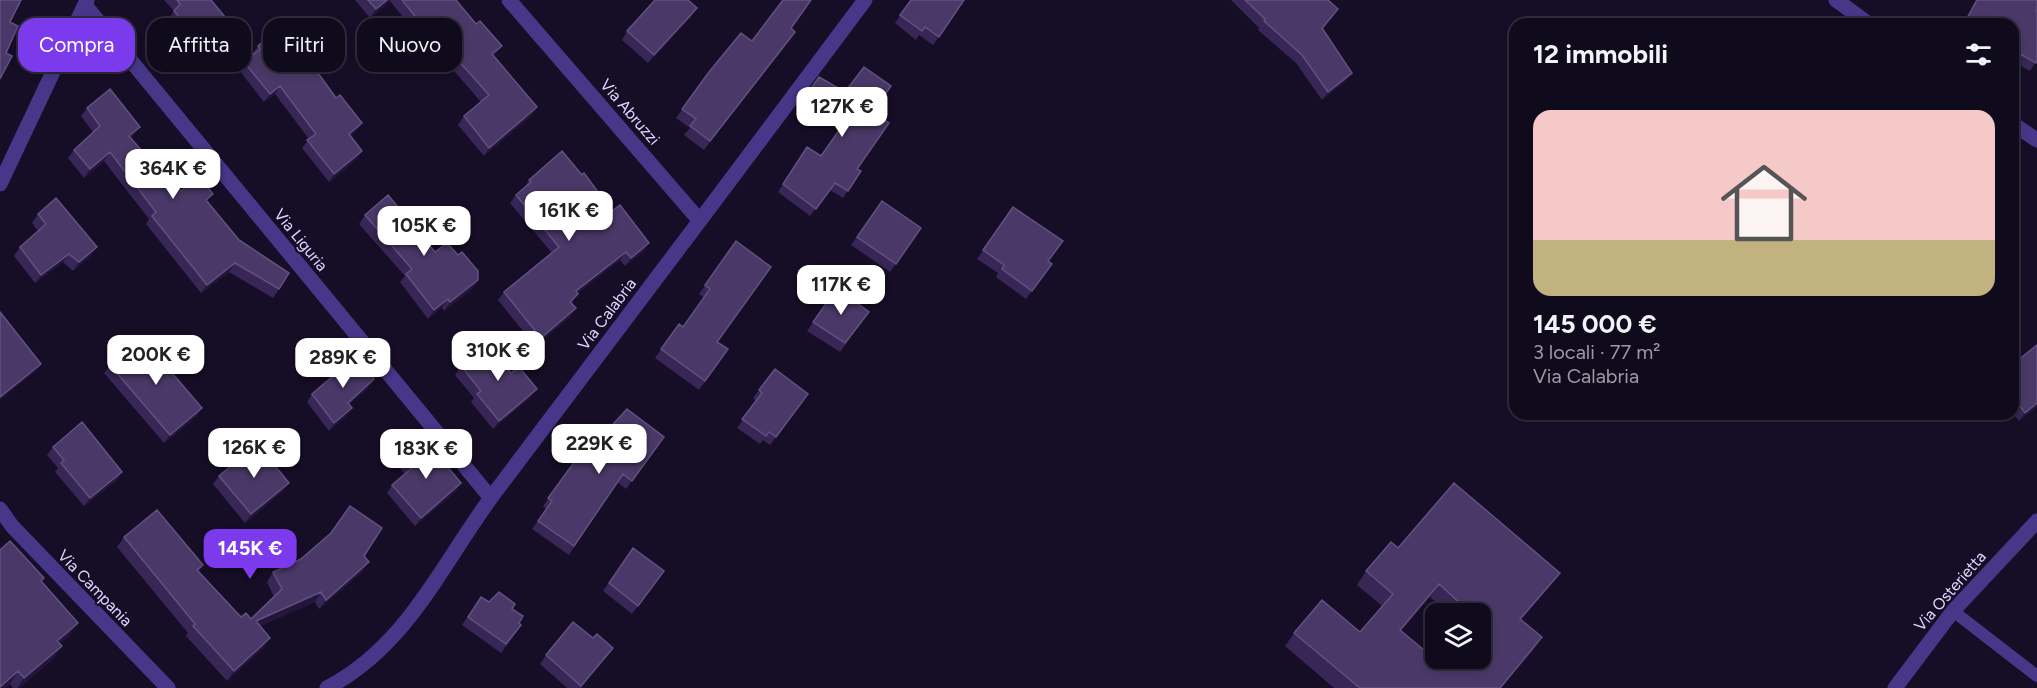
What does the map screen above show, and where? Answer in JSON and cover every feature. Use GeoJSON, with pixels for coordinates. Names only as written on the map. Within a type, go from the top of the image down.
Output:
{"type":"FeatureCollection","features":[{"type":"Feature","properties":{"kind":"street","name":"Via Abruzzi"},"geometry":{"type":"LineString","coordinates":[[509,0],[700,221]]}},
{"type":"Feature","properties":{"kind":"street","name":"Via Calabria"},"geometry":{"type":"LineString","coordinates":[[327,688],[355,682],[413,616],[490,497],[865,0]]}},
{"type":"Feature","properties":{"kind":"street"},"geometry":{"type":"LineString","coordinates":[[1836,0],[1861,18]]}},
{"type":"Feature","properties":{"kind":"street"},"geometry":{"type":"LineString","coordinates":[[0,184],[86,2]]}},
{"type":"Feature","properties":{"kind":"street","name":"Via Liguria"},"geometry":{"type":"LineString","coordinates":[[86,2],[490,497]]}},
{"type":"Feature","properties":{"kind":"street"},"geometry":{"type":"LineString","coordinates":[[2019,128],[2037,140]]}},
{"type":"Feature","properties":{"kind":"street","name":"Via Campania"},"geometry":{"type":"LineString","coordinates":[[0,508],[12,526],[168,688]]}},
{"type":"Feature","properties":{"kind":"street","name":"Via Osterietta"},"geometry":{"type":"LineString","coordinates":[[1895,688],[1953,611],[2037,521]]}},
{"type":"Feature","properties":{"kind":"lane"},"geometry":{"type":"LineString","coordinates":[[1953,611],[2037,676]]}},
{"type":"Feature","properties":{"kind":"building"},"geometry":{"type":"Polygon","coordinates":[[[0,0],[21,0],[10,22],[18,26],[6,53],[12,56],[0,79],[0,0]]]}},
{"type":"Feature","properties":{"kind":"building"},"geometry":{"type":"Polygon","coordinates":[[[177,0],[211,0],[225,17],[180,18],[174,11],[180,4],[177,0]]]}},
{"type":"Feature","properties":{"kind":"building"},"geometry":{"type":"Polygon","coordinates":[[[368,0],[387,0],[376,9],[368,0]]]}},
{"type":"Feature","properties":{"kind":"building"},"geometry":{"type":"Polygon","coordinates":[[[402,0],[456,0],[476,24],[480,21],[502,46],[492,54],[537,107],[489,148],[464,116],[489,95],[462,65],[462,18],[416,18],[402,0]]]}},
{"type":"Feature","properties":{"kind":"building"},"geometry":{"type":"Polygon","coordinates":[[[655,0],[688,0],[697,8],[654,55],[627,31],[655,0]]]}},
{"type":"Feature","properties":{"kind":"building"},"geometry":{"type":"Polygon","coordinates":[[[783,0],[811,0],[791,28],[795,32],[710,141],[690,126],[696,119],[682,109],[741,33],[752,41],[783,0]]]}},
{"type":"Feature","properties":{"kind":"building"},"geometry":{"type":"Polygon","coordinates":[[[911,0],[964,0],[939,37],[925,27],[922,31],[900,15],[911,0]]]}},
{"type":"Feature","properties":{"kind":"building"},"geometry":{"type":"Polygon","coordinates":[[[1245,0],[1328,0],[1338,9],[1322,28],[1352,73],[1328,92],[1302,55],[1264,21],[1265,19],[1245,0]]]}},
{"type":"Feature","properties":{"kind":"building"},"geometry":{"type":"Polygon","coordinates":[[[1977,0],[2036,0],[2036,63],[2019,53],[2019,18],[1967,18],[1977,0]]]}},
{"type":"Feature","properties":{"kind":"building"},"geometry":{"type":"Polygon","coordinates":[[[263,42],[263,72],[317,72],[336,98],[340,95],[362,123],[349,134],[362,151],[334,174],[307,140],[316,134],[280,86],[270,94],[251,71],[251,56],[260,49],[258,46],[263,42]]]}},
{"type":"Feature","properties":{"kind":"building"},"geometry":{"type":"Polygon","coordinates":[[[864,67],[891,86],[873,112],[889,123],[857,169],[861,171],[848,191],[835,183],[816,209],[783,184],[807,147],[821,156],[847,119],[809,91],[819,77],[845,92],[864,67]]]}},
{"type":"Feature","properties":{"kind":"building"},"geometry":{"type":"Polygon","coordinates":[[[110,89],[140,127],[129,136],[168,181],[170,179],[181,191],[199,176],[213,194],[206,200],[239,240],[289,273],[279,289],[235,263],[207,285],[152,216],[156,212],[110,152],[90,169],[74,150],[100,126],[87,108],[110,89]]]}},
{"type":"Feature","properties":{"kind":"building"},"geometry":{"type":"Polygon","coordinates":[[[562,151],[582,175],[584,173],[612,211],[620,205],[649,243],[631,258],[626,252],[576,291],[578,294],[570,302],[576,308],[541,338],[504,292],[559,247],[516,195],[531,182],[529,180],[562,151]]]}},
{"type":"Feature","properties":{"kind":"building"},"geometry":{"type":"Polygon","coordinates":[[[388,195],[435,252],[447,243],[458,255],[462,252],[478,271],[478,280],[450,302],[448,299],[434,310],[406,274],[412,269],[365,215],[388,195]]]}},
{"type":"Feature","properties":{"kind":"building"},"geometry":{"type":"Polygon","coordinates":[[[56,198],[97,247],[79,262],[69,254],[41,275],[20,247],[46,224],[38,214],[56,198]]]}},
{"type":"Feature","properties":{"kind":"building"},"geometry":{"type":"Polygon","coordinates":[[[882,201],[921,228],[896,264],[857,237],[882,201]]]}},
{"type":"Feature","properties":{"kind":"building"},"geometry":{"type":"Polygon","coordinates":[[[1013,207],[1063,241],[1048,261],[1052,264],[1032,291],[1002,269],[1004,265],[983,250],[1013,207]]]}},
{"type":"Feature","properties":{"kind":"building"},"geometry":{"type":"Polygon","coordinates":[[[736,241],[771,267],[717,342],[728,349],[705,381],[661,349],[679,324],[683,327],[710,289],[705,285],[736,241]]]}},
{"type":"Feature","properties":{"kind":"building"},"geometry":{"type":"Polygon","coordinates":[[[837,288],[869,312],[845,343],[813,322],[837,288]]]}},
{"type":"Feature","properties":{"kind":"building"},"geometry":{"type":"Polygon","coordinates":[[[0,312],[41,364],[0,397],[0,312]]]}},
{"type":"Feature","properties":{"kind":"building"},"geometry":{"type":"Polygon","coordinates":[[[142,338],[202,408],[170,435],[110,365],[142,338]]]}},
{"type":"Feature","properties":{"kind":"building"},"geometry":{"type":"Polygon","coordinates":[[[487,344],[511,373],[519,367],[537,389],[499,421],[477,394],[481,391],[461,366],[487,344]]]}},
{"type":"Feature","properties":{"kind":"building"},"geometry":{"type":"Polygon","coordinates":[[[2037,345],[2037,403],[2025,413],[2019,404],[2019,359],[2037,345]]]}},
{"type":"Feature","properties":{"kind":"building"},"geometry":{"type":"Polygon","coordinates":[[[355,357],[374,379],[348,403],[352,408],[334,423],[312,394],[355,357]]]}},
{"type":"Feature","properties":{"kind":"building"},"geometry":{"type":"Polygon","coordinates":[[[775,369],[808,394],[776,437],[769,432],[766,436],[742,419],[762,393],[759,390],[775,369]]]}},
{"type":"Feature","properties":{"kind":"building"},"geometry":{"type":"Polygon","coordinates":[[[627,409],[664,437],[632,481],[623,474],[574,546],[538,521],[552,501],[548,498],[599,428],[605,433],[627,409]]]}},
{"type":"Feature","properties":{"kind":"building"},"geometry":{"type":"Polygon","coordinates":[[[82,422],[122,472],[90,498],[61,463],[64,460],[53,447],[82,422]]]}},
{"type":"Feature","properties":{"kind":"building"},"geometry":{"type":"Polygon","coordinates":[[[425,440],[461,483],[421,518],[392,485],[413,467],[404,457],[425,440]]]}},
{"type":"Feature","properties":{"kind":"building"},"geometry":{"type":"Polygon","coordinates":[[[257,444],[289,483],[251,514],[219,476],[257,444]]]}},
{"type":"Feature","properties":{"kind":"building"},"geometry":{"type":"Polygon","coordinates":[[[1454,483],[1560,573],[1520,619],[1542,637],[1500,688],[1360,688],[1294,633],[1322,600],[1360,632],[1393,594],[1366,571],[1391,542],[1398,548],[1454,483]]]}},
{"type":"Feature","properties":{"kind":"building"},"geometry":{"type":"Polygon","coordinates":[[[350,506],[382,528],[364,556],[369,562],[326,600],[321,592],[256,621],[270,638],[234,671],[193,626],[195,624],[124,537],[157,510],[203,565],[197,570],[241,617],[246,613],[251,619],[282,589],[273,572],[301,559],[331,533],[350,506]]]}},
{"type":"Feature","properties":{"kind":"building"},"geometry":{"type":"Polygon","coordinates":[[[10,541],[44,578],[41,581],[78,623],[57,641],[62,646],[24,678],[18,671],[0,687],[0,550],[10,541]]]}},
{"type":"Feature","properties":{"kind":"building"},"geometry":{"type":"Polygon","coordinates":[[[633,548],[664,571],[638,606],[609,583],[633,548]]]}},
{"type":"Feature","properties":{"kind":"building"},"geometry":{"type":"Polygon","coordinates":[[[499,592],[515,604],[512,609],[523,616],[519,623],[521,625],[506,644],[468,617],[481,597],[489,602],[499,592]]]}},
{"type":"Feature","properties":{"kind":"building"},"geometry":{"type":"Polygon","coordinates":[[[573,622],[593,638],[597,634],[613,648],[581,686],[546,655],[573,622]]]}}]}
